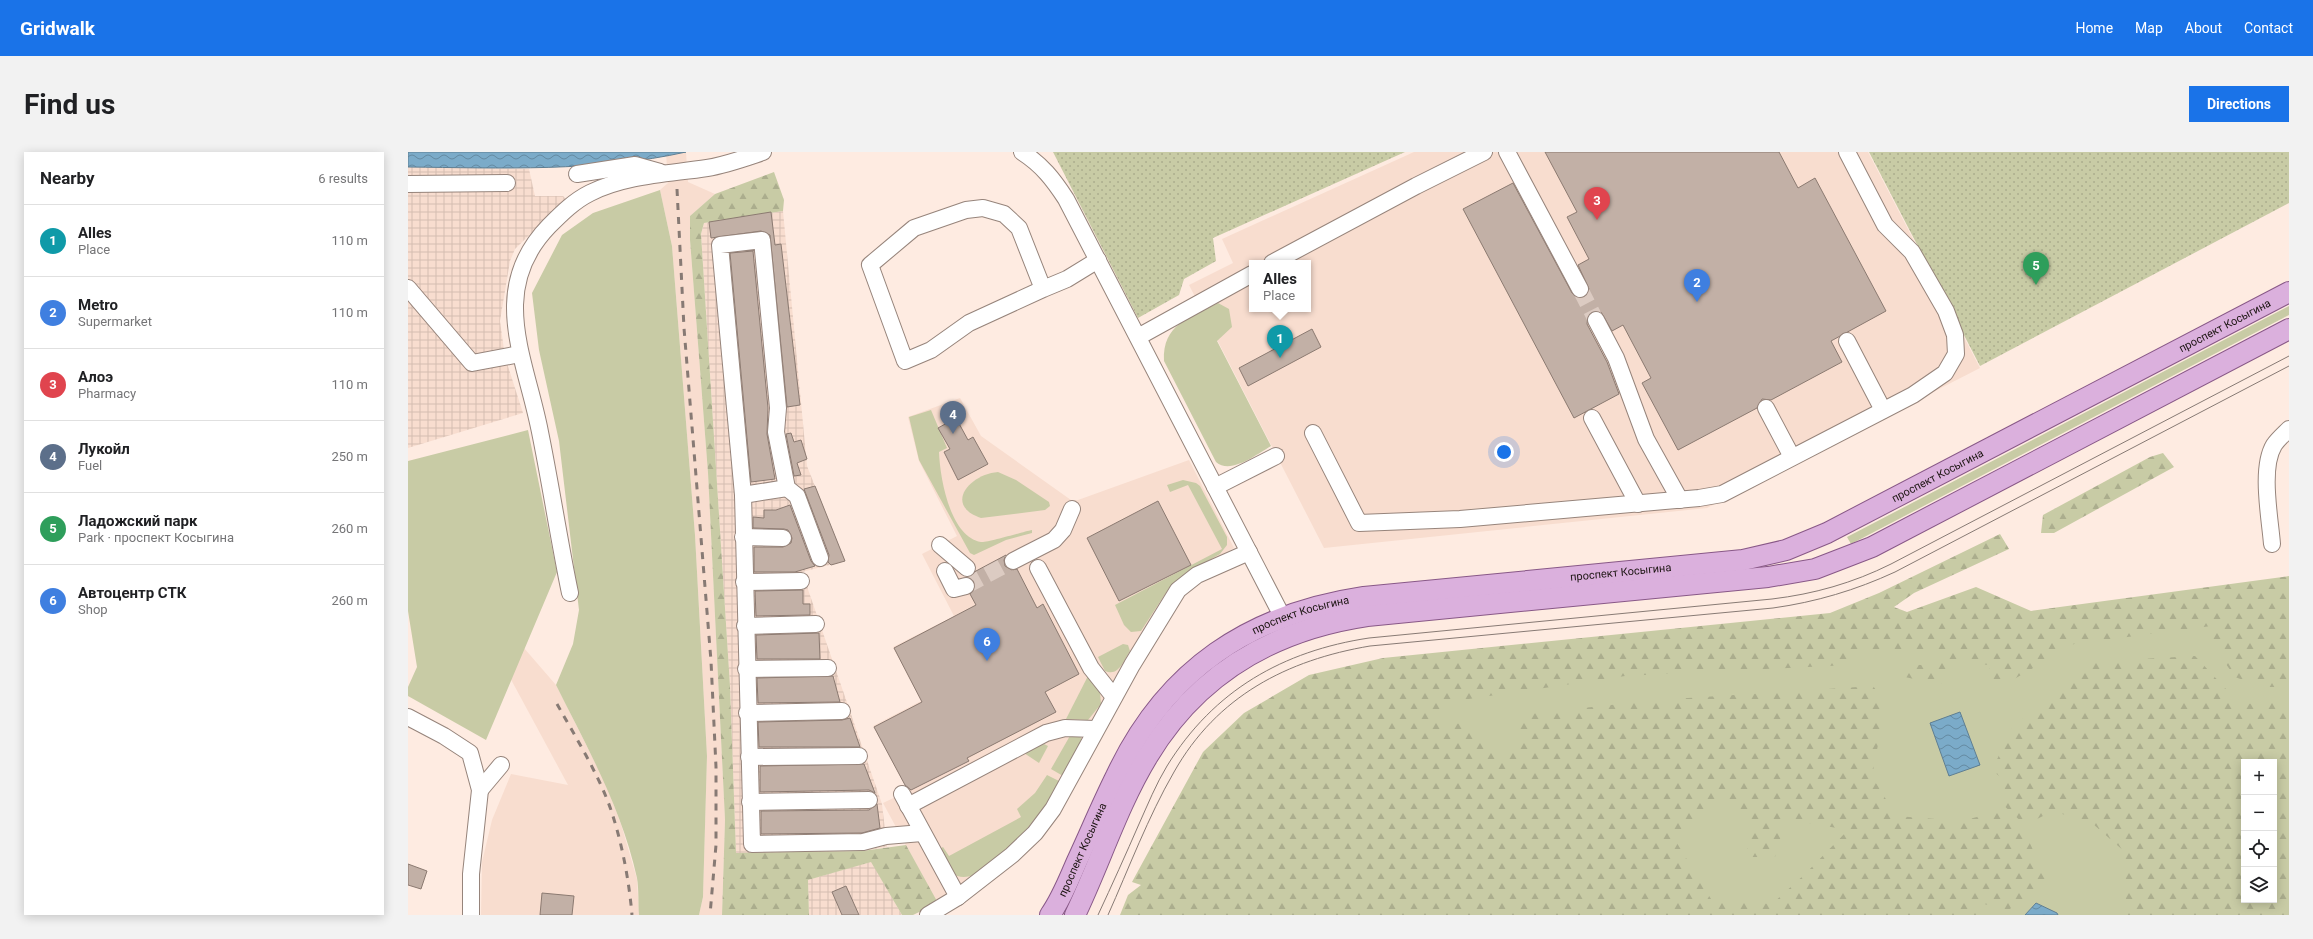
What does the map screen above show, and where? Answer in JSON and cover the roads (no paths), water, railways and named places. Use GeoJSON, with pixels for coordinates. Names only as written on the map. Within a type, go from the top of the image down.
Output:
{"type":"FeatureCollection","features":[{"type":"Feature","properties":{"kind":"main road","name":"проспект Косыгина"},"geometry":{"type":"LineString","coordinates":[[1050,915],[1064,890],[1116,775],[1131,746],[1148,720],[1191,672],[1216,652],[1243,635],[1282,616],[1333,602],[1364,597],[1743,560],[1792,548],[1834,529],[2289,292]]}},
{"type":"Feature","properties":{"kind":"main road","name":"проспект Косыгина"},"geometry":{"type":"LineString","coordinates":[[1074,915],[1134,783],[1148,756],[1164,731],[1204,687],[1240,660],[1280,639],[1322,624],[1367,616],[1768,578],[1816,569],[1872,547],[2289,329]]}},
{"type":"Feature","properties":{"kind":"street"},"geometry":{"type":"LineString","coordinates":[[570,593],[532,396],[520,354],[514,324],[516,297],[521,270],[528,252],[540,237],[576,200],[591,192],[629,179],[663,173],[709,168],[763,152]]}},
{"type":"Feature","properties":{"kind":"street"},"geometry":{"type":"LineString","coordinates":[[1022,152],[1036,161],[1051,176],[1066,199],[1282,616]]}},
{"type":"Feature","properties":{"kind":"street"},"geometry":{"type":"LineString","coordinates":[[1278,260],[1416,186],[1484,152]]}},
{"type":"Feature","properties":{"kind":"street"},"geometry":{"type":"LineString","coordinates":[[1507,152],[1580,289]]}},
{"type":"Feature","properties":{"kind":"street"},"geometry":{"type":"LineString","coordinates":[[1313,433],[1359,523],[1460,520],[1680,500],[1722,494],[1883,410],[1913,396],[1945,373],[1956,354],[1955,335],[1946,312],[1912,252],[1884,225],[1847,152]]}},
{"type":"Feature","properties":{"kind":"street"},"geometry":{"type":"LineString","coordinates":[[577,174],[635,165],[663,173]]}},
{"type":"Feature","properties":{"kind":"street"},"geometry":{"type":"LineString","coordinates":[[408,184],[507,183]]}},
{"type":"Feature","properties":{"kind":"street"},"geometry":{"type":"LineString","coordinates":[[1043,289],[1019,228],[1004,214],[983,208],[966,210],[914,228],[870,265],[905,361],[931,350],[969,323],[1067,279],[1098,260]]}},
{"type":"Feature","properties":{"kind":"street"},"geometry":{"type":"LineString","coordinates":[[820,558],[797,496],[787,488],[776,432],[778,408],[762,240],[720,246],[743,495],[744,626],[752,844],[863,842],[886,836],[922,833]]}},
{"type":"Feature","properties":{"kind":"street"},"geometry":{"type":"LineString","coordinates":[[1138,337],[1249,276]]}},
{"type":"Feature","properties":{"kind":"street"},"geometry":{"type":"LineString","coordinates":[[408,288],[472,363],[520,354]]}},
{"type":"Feature","properties":{"kind":"street"},"geometry":{"type":"LineString","coordinates":[[1596,320],[1616,358],[1646,439],[1680,500]]}},
{"type":"Feature","properties":{"kind":"street"},"geometry":{"type":"LineString","coordinates":[[1847,341],[1883,410]]}},
{"type":"Feature","properties":{"kind":"street"},"geometry":{"type":"LineString","coordinates":[[1766,408],[1792,457]]}},
{"type":"Feature","properties":{"kind":"street"},"geometry":{"type":"LineString","coordinates":[[1592,418],[1638,504]]}},
{"type":"Feature","properties":{"kind":"street"},"geometry":{"type":"LineString","coordinates":[[2272,544],[2267,483],[2268,461],[2274,445],[2289,429]]}},
{"type":"Feature","properties":{"kind":"street"},"geometry":{"type":"LineString","coordinates":[[1215,487],[1276,456]]}},
{"type":"Feature","properties":{"kind":"street"},"geometry":{"type":"LineString","coordinates":[[743,495],[787,488]]}},
{"type":"Feature","properties":{"kind":"street"},"geometry":{"type":"LineString","coordinates":[[1013,562],[1054,540],[1063,530],[1072,509]]}},
{"type":"Feature","properties":{"kind":"street"},"geometry":{"type":"LineString","coordinates":[[743,537],[783,538]]}},
{"type":"Feature","properties":{"kind":"street"},"geometry":{"type":"LineString","coordinates":[[940,545],[967,568]]}},
{"type":"Feature","properties":{"kind":"street"},"geometry":{"type":"LineString","coordinates":[[928,915],[958,897],[1012,855],[1035,833],[1053,809],[1095,729],[1152,630],[1178,590],[1197,575],[1249,552]]}},
{"type":"Feature","properties":{"kind":"street"},"geometry":{"type":"LineString","coordinates":[[1038,568],[1091,668],[1114,697]]}},
{"type":"Feature","properties":{"kind":"street"},"geometry":{"type":"LineString","coordinates":[[945,571],[960,587]]}},
{"type":"Feature","properties":{"kind":"street"},"geometry":{"type":"LineString","coordinates":[[744,582],[801,581]]}},
{"type":"Feature","properties":{"kind":"street"},"geometry":{"type":"LineString","coordinates":[[744,626],[816,624]]}},
{"type":"Feature","properties":{"kind":"street"},"geometry":{"type":"LineString","coordinates":[[746,669],[828,668]]}},
{"type":"Feature","properties":{"kind":"street"},"geometry":{"type":"LineString","coordinates":[[748,713],[842,712]]}},
{"type":"Feature","properties":{"kind":"street"},"geometry":{"type":"LineString","coordinates":[[408,717],[444,736],[470,753],[480,790],[471,874],[471,915]]}},
{"type":"Feature","properties":{"kind":"street"},"geometry":{"type":"LineString","coordinates":[[958,897],[905,800],[1046,733],[1065,728],[1095,729]]}},
{"type":"Feature","properties":{"kind":"street"},"geometry":{"type":"LineString","coordinates":[[749,757],[859,756]]}},
{"type":"Feature","properties":{"kind":"street"},"geometry":{"type":"LineString","coordinates":[[480,790],[501,765]]}},
{"type":"Feature","properties":{"kind":"street"},"geometry":{"type":"LineString","coordinates":[[750,802],[869,800]]}},
{"type":"Feature","properties":{"kind":"water"},"geometry":{"type":"Polygon","coordinates":[[[408,152],[686,152],[618,163],[583,166],[513,168],[408,167],[408,152]]]}},
{"type":"Feature","properties":{"kind":"water"},"geometry":{"type":"Polygon","coordinates":[[[1960,712],[1980,765],[1949,776],[1930,723],[1960,712]]]}},
{"type":"Feature","properties":{"kind":"water"},"geometry":{"type":"Polygon","coordinates":[[[2036,903],[2057,913],[2058,915],[2025,915],[2036,903]]]}},
{"type":"Feature","properties":{"kind":"tunnel"},"geometry":{"type":"LineString","coordinates":[[1580,289],[1596,320]]}},
{"type":"Feature","properties":{"kind":"tunnel"},"geometry":{"type":"LineString","coordinates":[[966,586],[1013,561]]}},
{"type":"Feature","properties":{"kind":"tram line"},"geometry":{"type":"LineString","coordinates":[[1098,915],[1156,787],[1167,766],[1186,739],[1206,716],[1229,696],[1253,678],[1280,664],[1308,653],[1338,644],[1369,638],[1772,599],[1833,587],[1862,577],[1891,564],[2289,356]]}},
{"type":"Feature","properties":{"kind":"tram line"},"geometry":{"type":"LineString","coordinates":[[1108,915],[1156,807],[1174,772],[1191,745],[1211,722],[1233,702],[1257,686],[1283,672],[1310,661],[1340,652],[1370,646],[1773,608],[1836,594],[1895,572],[2289,366]]}},
{"type":"Feature","properties":{"kind":"railway"},"geometry":{"type":"LineString","coordinates":[[677,189],[684,328],[711,661],[716,767],[716,845],[710,915]]}},
{"type":"Feature","properties":{"kind":"railway"},"geometry":{"type":"LineString","coordinates":[[557,704],[579,742],[611,810],[624,862],[632,915]]}},
{"type":"Feature","properties":{"kind":"place","name":"Алоэ"},"geometry":{"type":"Point","coordinates":[1597,220]}},
{"type":"Feature","properties":{"kind":"place","name":"Ладожский парк"},"geometry":{"type":"Point","coordinates":[2036,285]}},
{"type":"Feature","properties":{"kind":"place","name":"Metro"},"geometry":{"type":"Point","coordinates":[1697,302]}},
{"type":"Feature","properties":{"kind":"place","name":"Alles"},"geometry":{"type":"Point","coordinates":[1280,358]}},
{"type":"Feature","properties":{"kind":"place","name":"Лукойл"},"geometry":{"type":"Point","coordinates":[953,434]}},
{"type":"Feature","properties":{"kind":"place","name":"Автоцентр СТК"},"geometry":{"type":"Point","coordinates":[987,661]}}]}
